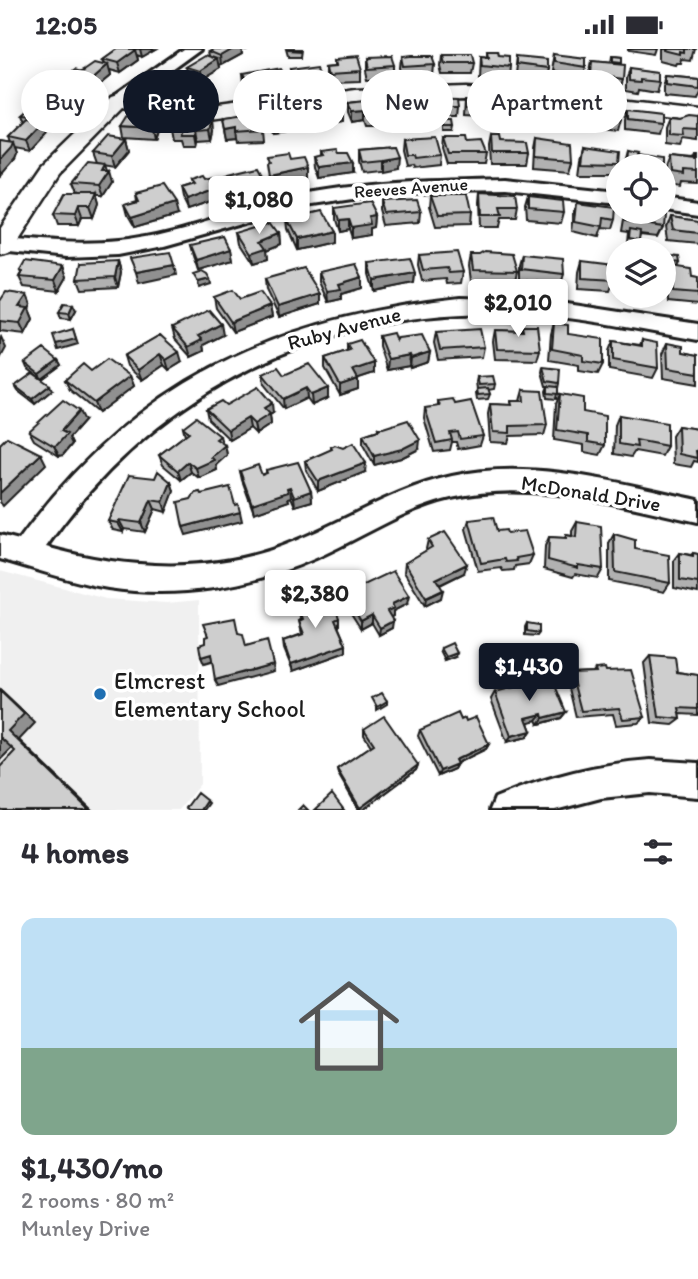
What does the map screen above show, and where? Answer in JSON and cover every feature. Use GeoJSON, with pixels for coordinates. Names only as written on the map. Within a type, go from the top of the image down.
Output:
{"type":"FeatureCollection","features":[{"type":"Feature","properties":{"kind":"street"},"geometry":{"type":"LineString","coordinates":[[1,245],[52,169],[120,101],[194,49]]}},
{"type":"Feature","properties":{"kind":"street"},"geometry":{"type":"LineString","coordinates":[[120,101],[166,112],[210,114],[342,95],[466,90],[537,94],[698,113]]}},
{"type":"Feature","properties":{"kind":"street","name":"Reeves Avenue"},"geometry":{"type":"LineString","coordinates":[[1,245],[66,250],[130,246],[164,240],[304,200],[394,187],[506,185],[606,196]]}},
{"type":"Feature","properties":{"kind":"street"},"geometry":{"type":"LineString","coordinates":[[676,205],[698,208]]}},
{"type":"Feature","properties":{"kind":"street","name":"Ruby Avenue"},"geometry":{"type":"LineString","coordinates":[[13,550],[89,473],[161,410],[223,371],[314,332],[397,313],[477,306],[554,309],[698,332]]}},
{"type":"Feature","properties":{"kind":"street","name":"McDonald Drive"},"geometry":{"type":"LineString","coordinates":[[13,550],[106,575],[172,579],[212,575],[284,558],[425,496],[451,488],[490,482],[550,483],[698,511]]}},
{"type":"Feature","properties":{"kind":"street"},"geometry":{"type":"LineString","coordinates":[[507,810],[579,786],[634,779],[698,780]]}},
{"type":"Feature","properties":{"kind":"shaded area","name":"Elmcrest Elementary School"},"geometry":{"type":"Polygon","coordinates":[[[0,571],[106,599],[167,603],[199,600],[200,784],[179,810],[0,810],[0,571]]]}},
{"type":"Feature","properties":{"kind":"building"},"geometry":{"type":"Polygon","coordinates":[[[116,49],[135,50],[117,63],[102,59],[116,49]]]}},
{"type":"Feature","properties":{"kind":"building"},"geometry":{"type":"Polygon","coordinates":[[[234,49],[222,56],[210,51],[234,49]]]}},
{"type":"Feature","properties":{"kind":"building"},"geometry":{"type":"Polygon","coordinates":[[[667,49],[687,49],[687,53],[683,52],[683,55],[667,49]]]}},
{"type":"Feature","properties":{"kind":"building"},"geometry":{"type":"Polygon","coordinates":[[[486,53],[497,53],[498,57],[509,58],[509,68],[480,65],[479,57],[487,58],[486,53]]]}},
{"type":"Feature","properties":{"kind":"building"},"geometry":{"type":"Polygon","coordinates":[[[207,55],[219,59],[202,70],[187,67],[207,55]]]}},
{"type":"Feature","properties":{"kind":"building"},"geometry":{"type":"Polygon","coordinates":[[[356,55],[360,68],[330,70],[328,62],[338,61],[337,57],[356,55]]]}},
{"type":"Feature","properties":{"kind":"building"},"geometry":{"type":"Polygon","coordinates":[[[441,55],[470,55],[472,63],[443,63],[441,55]]]}},
{"type":"Feature","properties":{"kind":"building"},"geometry":{"type":"Polygon","coordinates":[[[554,55],[586,59],[586,68],[554,63],[554,55]]]}},
{"type":"Feature","properties":{"kind":"building"},"geometry":{"type":"Polygon","coordinates":[[[392,56],[395,65],[367,67],[365,57],[392,56]]]}},
{"type":"Feature","properties":{"kind":"building"},"geometry":{"type":"Polygon","coordinates":[[[432,56],[435,64],[405,66],[403,57],[432,56]]]}},
{"type":"Feature","properties":{"kind":"building"},"geometry":{"type":"Polygon","coordinates":[[[610,57],[619,58],[619,63],[610,62],[610,57]]]}},
{"type":"Feature","properties":{"kind":"building"},"geometry":{"type":"Polygon","coordinates":[[[517,59],[547,62],[547,70],[517,67],[517,59]]]}},
{"type":"Feature","properties":{"kind":"building"},"geometry":{"type":"Polygon","coordinates":[[[95,61],[107,64],[100,70],[82,70],[95,61]]]}},
{"type":"Feature","properties":{"kind":"building"},"geometry":{"type":"Polygon","coordinates":[[[592,62],[623,65],[623,70],[591,70],[592,62]]]}},
{"type":"Feature","properties":{"kind":"building"},"geometry":{"type":"Polygon","coordinates":[[[319,63],[322,70],[290,70],[289,67],[319,63]]]}},
{"type":"Feature","properties":{"kind":"building"},"geometry":{"type":"Polygon","coordinates":[[[629,67],[660,71],[660,79],[629,79],[629,67]]]}},
{"type":"Feature","properties":{"kind":"building"},"geometry":{"type":"Polygon","coordinates":[[[667,74],[698,77],[698,86],[667,82],[667,74]]]}},
{"type":"Feature","properties":{"kind":"building"},"geometry":{"type":"Polygon","coordinates":[[[453,97],[459,97],[460,106],[453,106],[453,97]]]}},
{"type":"Feature","properties":{"kind":"building"},"geometry":{"type":"Polygon","coordinates":[[[361,101],[361,110],[352,111],[348,102],[361,101]]]}},
{"type":"Feature","properties":{"kind":"building"},"geometry":{"type":"Polygon","coordinates":[[[628,109],[661,113],[661,123],[628,119],[628,109]]]}},
{"type":"Feature","properties":{"kind":"building"},"geometry":{"type":"Polygon","coordinates":[[[698,116],[698,130],[683,129],[684,136],[669,135],[669,117],[698,116]]]}},
{"type":"Feature","properties":{"kind":"building"},"geometry":{"type":"Polygon","coordinates":[[[233,118],[233,128],[225,129],[223,119],[233,118]]]}},
{"type":"Feature","properties":{"kind":"building"},"geometry":{"type":"Polygon","coordinates":[[[21,124],[21,133],[34,133],[26,141],[8,137],[21,124]]]}},
{"type":"Feature","properties":{"kind":"building"},"geometry":{"type":"Polygon","coordinates":[[[108,136],[126,139],[112,156],[93,153],[108,136]]]}},
{"type":"Feature","properties":{"kind":"building"},"geometry":{"type":"Polygon","coordinates":[[[435,137],[440,155],[413,158],[412,155],[405,155],[402,139],[435,137]]]}},
{"type":"Feature","properties":{"kind":"building"},"geometry":{"type":"Polygon","coordinates":[[[491,137],[500,137],[501,142],[527,143],[529,153],[492,153],[491,137]]]}},
{"type":"Feature","properties":{"kind":"building"},"geometry":{"type":"Polygon","coordinates":[[[443,138],[466,138],[467,143],[481,142],[486,154],[448,154],[443,138]]]}},
{"type":"Feature","properties":{"kind":"building"},"geometry":{"type":"Polygon","coordinates":[[[537,138],[572,143],[573,159],[536,156],[537,138]]]}},
{"type":"Feature","properties":{"kind":"building"},"geometry":{"type":"Polygon","coordinates":[[[0,141],[13,143],[0,160],[0,141]]]}},
{"type":"Feature","properties":{"kind":"building"},"geometry":{"type":"Polygon","coordinates":[[[585,146],[620,151],[620,154],[606,154],[606,162],[583,161],[585,146]]]}},
{"type":"Feature","properties":{"kind":"building"},"geometry":{"type":"Polygon","coordinates":[[[393,147],[397,157],[362,162],[359,150],[393,147]]]}},
{"type":"Feature","properties":{"kind":"building"},"geometry":{"type":"Polygon","coordinates":[[[337,150],[339,153],[348,153],[353,163],[319,167],[314,157],[323,155],[321,152],[337,150]]]}},
{"type":"Feature","properties":{"kind":"building"},"geometry":{"type":"Polygon","coordinates":[[[288,153],[290,159],[304,157],[308,167],[269,175],[267,156],[288,153]]]}},
{"type":"Feature","properties":{"kind":"building"},"geometry":{"type":"Polygon","coordinates":[[[698,156],[698,173],[684,172],[684,176],[676,175],[676,159],[696,161],[698,156]]]}},
{"type":"Feature","properties":{"kind":"building"},"geometry":{"type":"Polygon","coordinates":[[[88,163],[105,165],[102,171],[109,171],[99,186],[71,184],[88,163]]]}},
{"type":"Feature","properties":{"kind":"building"},"geometry":{"type":"Polygon","coordinates":[[[258,166],[264,177],[230,186],[225,176],[229,173],[258,166]]]}},
{"type":"Feature","properties":{"kind":"building"},"geometry":{"type":"Polygon","coordinates":[[[202,176],[204,179],[213,177],[220,187],[184,200],[178,188],[192,184],[189,180],[202,176]]]}},
{"type":"Feature","properties":{"kind":"building"},"geometry":{"type":"Polygon","coordinates":[[[162,186],[174,204],[132,217],[125,204],[139,200],[136,193],[162,186]]]}},
{"type":"Feature","properties":{"kind":"building"},"geometry":{"type":"Polygon","coordinates":[[[64,194],[96,194],[90,208],[78,208],[75,216],[53,215],[64,194]]]}},
{"type":"Feature","properties":{"kind":"building"},"geometry":{"type":"Polygon","coordinates":[[[479,194],[515,196],[517,209],[498,209],[500,217],[480,217],[479,194]]]}},
{"type":"Feature","properties":{"kind":"building"},"geometry":{"type":"Polygon","coordinates":[[[430,196],[466,196],[470,215],[437,216],[430,196]]]}},
{"type":"Feature","properties":{"kind":"building"},"geometry":{"type":"Polygon","coordinates":[[[528,197],[563,201],[564,212],[528,209],[528,197]]]}},
{"type":"Feature","properties":{"kind":"building"},"geometry":{"type":"Polygon","coordinates":[[[417,200],[421,212],[386,215],[382,202],[417,200]]]}},
{"type":"Feature","properties":{"kind":"building"},"geometry":{"type":"Polygon","coordinates":[[[578,202],[606,206],[606,219],[602,218],[601,227],[576,222],[578,202]]]}},
{"type":"Feature","properties":{"kind":"building"},"geometry":{"type":"Polygon","coordinates":[[[370,203],[377,217],[370,218],[372,225],[351,228],[348,219],[338,220],[334,208],[370,203]]]}},
{"type":"Feature","properties":{"kind":"building"},"geometry":{"type":"Polygon","coordinates":[[[321,212],[332,231],[297,239],[287,220],[321,212]]]}},
{"type":"Feature","properties":{"kind":"building"},"geometry":{"type":"Polygon","coordinates":[[[676,217],[698,220],[698,233],[673,230],[672,224],[676,224],[676,217]]]}},
{"type":"Feature","properties":{"kind":"building"},"geometry":{"type":"Polygon","coordinates":[[[273,222],[281,233],[262,241],[267,248],[252,253],[239,232],[273,222]]]}},
{"type":"Feature","properties":{"kind":"building"},"geometry":{"type":"Polygon","coordinates":[[[638,224],[663,224],[663,228],[638,224]]]}},
{"type":"Feature","properties":{"kind":"building"},"geometry":{"type":"Polygon","coordinates":[[[631,231],[642,233],[641,238],[630,238],[631,231]]]}},
{"type":"Feature","properties":{"kind":"building"},"geometry":{"type":"Polygon","coordinates":[[[225,237],[231,249],[196,260],[190,245],[225,237]]]}},
{"type":"Feature","properties":{"kind":"building"},"geometry":{"type":"Polygon","coordinates":[[[170,252],[174,265],[136,272],[130,258],[170,252]]]}},
{"type":"Feature","properties":{"kind":"building"},"geometry":{"type":"Polygon","coordinates":[[[457,252],[463,272],[449,273],[447,268],[423,270],[419,255],[457,252]]]}},
{"type":"Feature","properties":{"kind":"building"},"geometry":{"type":"Polygon","coordinates":[[[485,252],[512,254],[517,271],[473,270],[471,255],[485,252]]]}},
{"type":"Feature","properties":{"kind":"building"},"geometry":{"type":"Polygon","coordinates":[[[522,255],[563,259],[564,274],[521,269],[522,255]]]}},
{"type":"Feature","properties":{"kind":"building"},"geometry":{"type":"Polygon","coordinates":[[[410,258],[415,273],[374,280],[369,263],[410,258]]]}},
{"type":"Feature","properties":{"kind":"building"},"geometry":{"type":"Polygon","coordinates":[[[25,261],[63,266],[55,280],[19,277],[25,261]]]}},
{"type":"Feature","properties":{"kind":"building"},"geometry":{"type":"Polygon","coordinates":[[[118,261],[115,277],[78,279],[81,263],[118,261]]]}},
{"type":"Feature","properties":{"kind":"building"},"geometry":{"type":"Polygon","coordinates":[[[582,261],[606,264],[606,280],[582,278],[582,261]]]}},
{"type":"Feature","properties":{"kind":"building"},"geometry":{"type":"Polygon","coordinates":[[[356,264],[362,277],[339,284],[341,289],[327,291],[319,272],[356,264]]]}},
{"type":"Feature","properties":{"kind":"building"},"geometry":{"type":"Polygon","coordinates":[[[676,267],[691,269],[692,277],[698,278],[698,294],[676,292],[676,267]]]}},
{"type":"Feature","properties":{"kind":"building"},"geometry":{"type":"Polygon","coordinates":[[[304,268],[320,294],[278,307],[265,279],[304,268]]]}},
{"type":"Feature","properties":{"kind":"building"},"geometry":{"type":"Polygon","coordinates":[[[202,271],[210,279],[198,282],[193,274],[202,271]]]}},
{"type":"Feature","properties":{"kind":"building"},"geometry":{"type":"Polygon","coordinates":[[[233,290],[240,299],[260,292],[270,306],[231,322],[214,297],[233,290]]]}},
{"type":"Feature","properties":{"kind":"building"},"geometry":{"type":"Polygon","coordinates":[[[6,292],[27,295],[19,307],[28,308],[20,323],[0,321],[0,301],[6,292]]]}},
{"type":"Feature","properties":{"kind":"building"},"geometry":{"type":"Polygon","coordinates":[[[64,303],[73,304],[69,313],[59,312],[64,303]]]}},
{"type":"Feature","properties":{"kind":"building"},"geometry":{"type":"Polygon","coordinates":[[[209,310],[221,324],[198,336],[202,340],[188,347],[172,328],[209,310]]]}},
{"type":"Feature","properties":{"kind":"building"},"geometry":{"type":"Polygon","coordinates":[[[554,323],[568,325],[568,334],[603,339],[603,364],[583,361],[583,355],[552,349],[554,323]]]}},
{"type":"Feature","properties":{"kind":"building"},"geometry":{"type":"Polygon","coordinates":[[[522,326],[537,326],[540,350],[497,349],[495,330],[523,331],[522,326]]]}},
{"type":"Feature","properties":{"kind":"building"},"geometry":{"type":"Polygon","coordinates":[[[73,329],[76,339],[56,344],[53,335],[73,329]]]}},
{"type":"Feature","properties":{"kind":"building"},"geometry":{"type":"Polygon","coordinates":[[[480,329],[484,347],[440,350],[436,332],[480,329]]]}},
{"type":"Feature","properties":{"kind":"building"},"geometry":{"type":"Polygon","coordinates":[[[393,333],[396,341],[398,338],[422,335],[430,352],[411,358],[410,355],[388,359],[379,336],[393,333]]]}},
{"type":"Feature","properties":{"kind":"building"},"geometry":{"type":"Polygon","coordinates":[[[160,335],[179,352],[166,360],[160,354],[138,370],[124,356],[160,335]]]}},
{"type":"Feature","properties":{"kind":"building"},"geometry":{"type":"Polygon","coordinates":[[[360,340],[374,363],[353,370],[358,379],[340,385],[325,358],[350,350],[347,344],[360,340]]]}},
{"type":"Feature","properties":{"kind":"building"},"geometry":{"type":"Polygon","coordinates":[[[642,340],[657,343],[658,368],[613,360],[613,341],[642,346],[642,340]]]}},
{"type":"Feature","properties":{"kind":"building"},"geometry":{"type":"Polygon","coordinates":[[[667,343],[683,346],[683,352],[698,355],[698,373],[668,368],[667,343]]]}},
{"type":"Feature","properties":{"kind":"building"},"geometry":{"type":"Polygon","coordinates":[[[44,349],[58,360],[39,374],[25,363],[44,349]]]}},
{"type":"Feature","properties":{"kind":"building"},"geometry":{"type":"Polygon","coordinates":[[[107,359],[130,376],[94,403],[65,380],[83,364],[91,371],[107,359]]]}},
{"type":"Feature","properties":{"kind":"building"},"geometry":{"type":"Polygon","coordinates":[[[309,364],[328,388],[311,395],[306,388],[283,399],[263,374],[278,367],[284,375],[309,364]]]}},
{"type":"Feature","properties":{"kind":"building"},"geometry":{"type":"Polygon","coordinates":[[[543,367],[560,369],[559,383],[547,381],[543,367]]]}},
{"type":"Feature","properties":{"kind":"building"},"geometry":{"type":"Polygon","coordinates":[[[33,373],[50,385],[32,399],[15,386],[33,373]]]}},
{"type":"Feature","properties":{"kind":"building"},"geometry":{"type":"Polygon","coordinates":[[[493,376],[495,384],[479,385],[477,377],[493,376]]]}},
{"type":"Feature","properties":{"kind":"building"},"geometry":{"type":"Polygon","coordinates":[[[548,386],[558,387],[558,394],[548,393],[548,386]]]}},
{"type":"Feature","properties":{"kind":"building"},"geometry":{"type":"Polygon","coordinates":[[[258,387],[272,403],[264,408],[270,414],[254,424],[248,418],[228,430],[206,409],[221,401],[226,405],[258,387]]]}},
{"type":"Feature","properties":{"kind":"building"},"geometry":{"type":"Polygon","coordinates":[[[488,388],[490,394],[478,395],[477,389],[488,388]]]}},
{"type":"Feature","properties":{"kind":"building"},"geometry":{"type":"Polygon","coordinates":[[[523,390],[542,391],[547,425],[510,426],[510,433],[493,432],[490,404],[512,405],[511,401],[524,401],[523,390]]]}},
{"type":"Feature","properties":{"kind":"building"},"geometry":{"type":"Polygon","coordinates":[[[560,394],[583,398],[583,412],[605,416],[605,445],[588,442],[588,435],[557,430],[560,394]]]}},
{"type":"Feature","properties":{"kind":"building"},"geometry":{"type":"Polygon","coordinates":[[[453,399],[455,404],[471,401],[483,436],[460,439],[458,432],[450,433],[452,440],[436,443],[425,408],[440,406],[438,401],[453,399]]]}},
{"type":"Feature","properties":{"kind":"building"},"geometry":{"type":"Polygon","coordinates":[[[63,400],[79,411],[61,431],[67,434],[54,446],[29,431],[63,400]]]}},
{"type":"Feature","properties":{"kind":"building"},"geometry":{"type":"Polygon","coordinates":[[[619,415],[667,423],[667,446],[636,440],[637,447],[619,444],[619,415]]]}},
{"type":"Feature","properties":{"kind":"building"},"geometry":{"type":"Polygon","coordinates":[[[196,417],[220,436],[216,439],[225,445],[211,457],[214,460],[196,468],[188,462],[178,471],[159,455],[189,432],[183,427],[196,417]]]}},
{"type":"Feature","properties":{"kind":"building"},"geometry":{"type":"Polygon","coordinates":[[[408,420],[420,440],[402,449],[374,456],[363,435],[408,420]]]}},
{"type":"Feature","properties":{"kind":"building"},"geometry":{"type":"Polygon","coordinates":[[[678,426],[698,429],[697,458],[679,454],[678,426]]]}},
{"type":"Feature","properties":{"kind":"building"},"geometry":{"type":"Polygon","coordinates":[[[7,437],[41,454],[0,493],[0,444],[7,437]]]}},
{"type":"Feature","properties":{"kind":"building"},"geometry":{"type":"Polygon","coordinates":[[[353,443],[366,463],[318,481],[305,461],[332,449],[335,445],[343,448],[353,443]]]}},
{"type":"Feature","properties":{"kind":"building"},"geometry":{"type":"Polygon","coordinates":[[[298,462],[311,491],[294,497],[290,487],[287,488],[288,492],[252,504],[240,471],[258,465],[262,475],[267,473],[266,470],[298,462]]]}},
{"type":"Feature","properties":{"kind":"building"},"geometry":{"type":"Polygon","coordinates":[[[158,471],[171,482],[163,502],[151,500],[141,523],[108,521],[129,475],[155,478],[158,471]]]}},
{"type":"Feature","properties":{"kind":"building"},"geometry":{"type":"Polygon","coordinates":[[[230,487],[240,512],[183,527],[178,502],[191,499],[195,493],[230,487]]]}},
{"type":"Feature","properties":{"kind":"building"},"geometry":{"type":"Polygon","coordinates":[[[493,517],[497,531],[525,531],[533,555],[516,558],[517,561],[506,562],[505,559],[481,563],[469,520],[493,517]]]}},
{"type":"Feature","properties":{"kind":"building"},"geometry":{"type":"Polygon","coordinates":[[[577,522],[601,526],[603,569],[578,565],[578,568],[548,560],[549,537],[576,537],[577,522]]]}},
{"type":"Feature","properties":{"kind":"building"},"geometry":{"type":"Polygon","coordinates":[[[445,532],[467,564],[436,579],[443,590],[426,598],[405,563],[432,547],[428,540],[445,532]]]}},
{"type":"Feature","properties":{"kind":"building"},"geometry":{"type":"Polygon","coordinates":[[[614,534],[635,540],[635,549],[669,555],[670,583],[615,572],[614,534]]]}},
{"type":"Feature","properties":{"kind":"building"},"geometry":{"type":"Polygon","coordinates":[[[680,553],[693,556],[693,553],[698,554],[698,583],[680,580],[680,553]]]}},
{"type":"Feature","properties":{"kind":"building"},"geometry":{"type":"Polygon","coordinates":[[[393,571],[409,596],[392,604],[394,608],[387,611],[393,621],[380,628],[372,615],[361,621],[338,585],[358,577],[362,586],[393,571]]]}},
{"type":"Feature","properties":{"kind":"building"},"geometry":{"type":"Polygon","coordinates":[[[325,591],[330,609],[335,607],[339,618],[335,620],[346,645],[291,664],[283,641],[304,634],[299,621],[303,619],[297,603],[325,591]]]}},
{"type":"Feature","properties":{"kind":"building"},"geometry":{"type":"Polygon","coordinates":[[[235,618],[238,633],[243,634],[246,646],[267,640],[273,664],[215,680],[211,654],[201,657],[199,645],[205,643],[205,637],[208,636],[203,624],[235,618]]]}},
{"type":"Feature","properties":{"kind":"building"},"geometry":{"type":"Polygon","coordinates":[[[527,623],[539,625],[539,633],[527,631],[527,623]]]}},
{"type":"Feature","properties":{"kind":"building"},"geometry":{"type":"Polygon","coordinates":[[[452,643],[457,653],[446,657],[441,648],[452,643]]]}},
{"type":"Feature","properties":{"kind":"building"},"geometry":{"type":"Polygon","coordinates":[[[650,656],[675,658],[677,672],[698,675],[698,709],[679,708],[681,719],[659,717],[650,656]]]}},
{"type":"Feature","properties":{"kind":"building"},"geometry":{"type":"Polygon","coordinates":[[[605,668],[606,671],[631,670],[645,717],[623,719],[619,708],[581,711],[571,673],[596,672],[595,669],[605,668]]]}},
{"type":"Feature","properties":{"kind":"building"},"geometry":{"type":"Polygon","coordinates":[[[524,672],[529,684],[552,678],[566,712],[543,718],[542,714],[526,718],[531,731],[511,736],[495,692],[519,686],[514,674],[524,672]]]}},
{"type":"Feature","properties":{"kind":"building"},"geometry":{"type":"Polygon","coordinates":[[[0,691],[24,714],[8,731],[89,810],[0,810],[0,767],[15,751],[1,738],[0,740],[0,691]]]}},
{"type":"Feature","properties":{"kind":"building"},"geometry":{"type":"Polygon","coordinates":[[[382,693],[387,701],[377,707],[372,698],[382,693]]]}},
{"type":"Feature","properties":{"kind":"building"},"geometry":{"type":"Polygon","coordinates":[[[458,713],[461,720],[476,717],[489,744],[455,760],[457,764],[440,771],[420,730],[458,713]]]}},
{"type":"Feature","properties":{"kind":"building"},"geometry":{"type":"Polygon","coordinates":[[[384,716],[418,765],[360,808],[337,769],[374,744],[364,729],[384,716]]]}},
{"type":"Feature","properties":{"kind":"building"},"geometry":{"type":"Polygon","coordinates":[[[197,793],[207,801],[201,810],[189,810],[186,808],[197,793]]]}},
{"type":"Feature","properties":{"kind":"building"},"geometry":{"type":"Polygon","coordinates":[[[332,794],[344,810],[315,810],[332,794]]]}},
{"type":"Feature","properties":{"kind":"place","name":"Elmcrest Elementary School"},"geometry":{"type":"Point","coordinates":[100,694]}}]}
